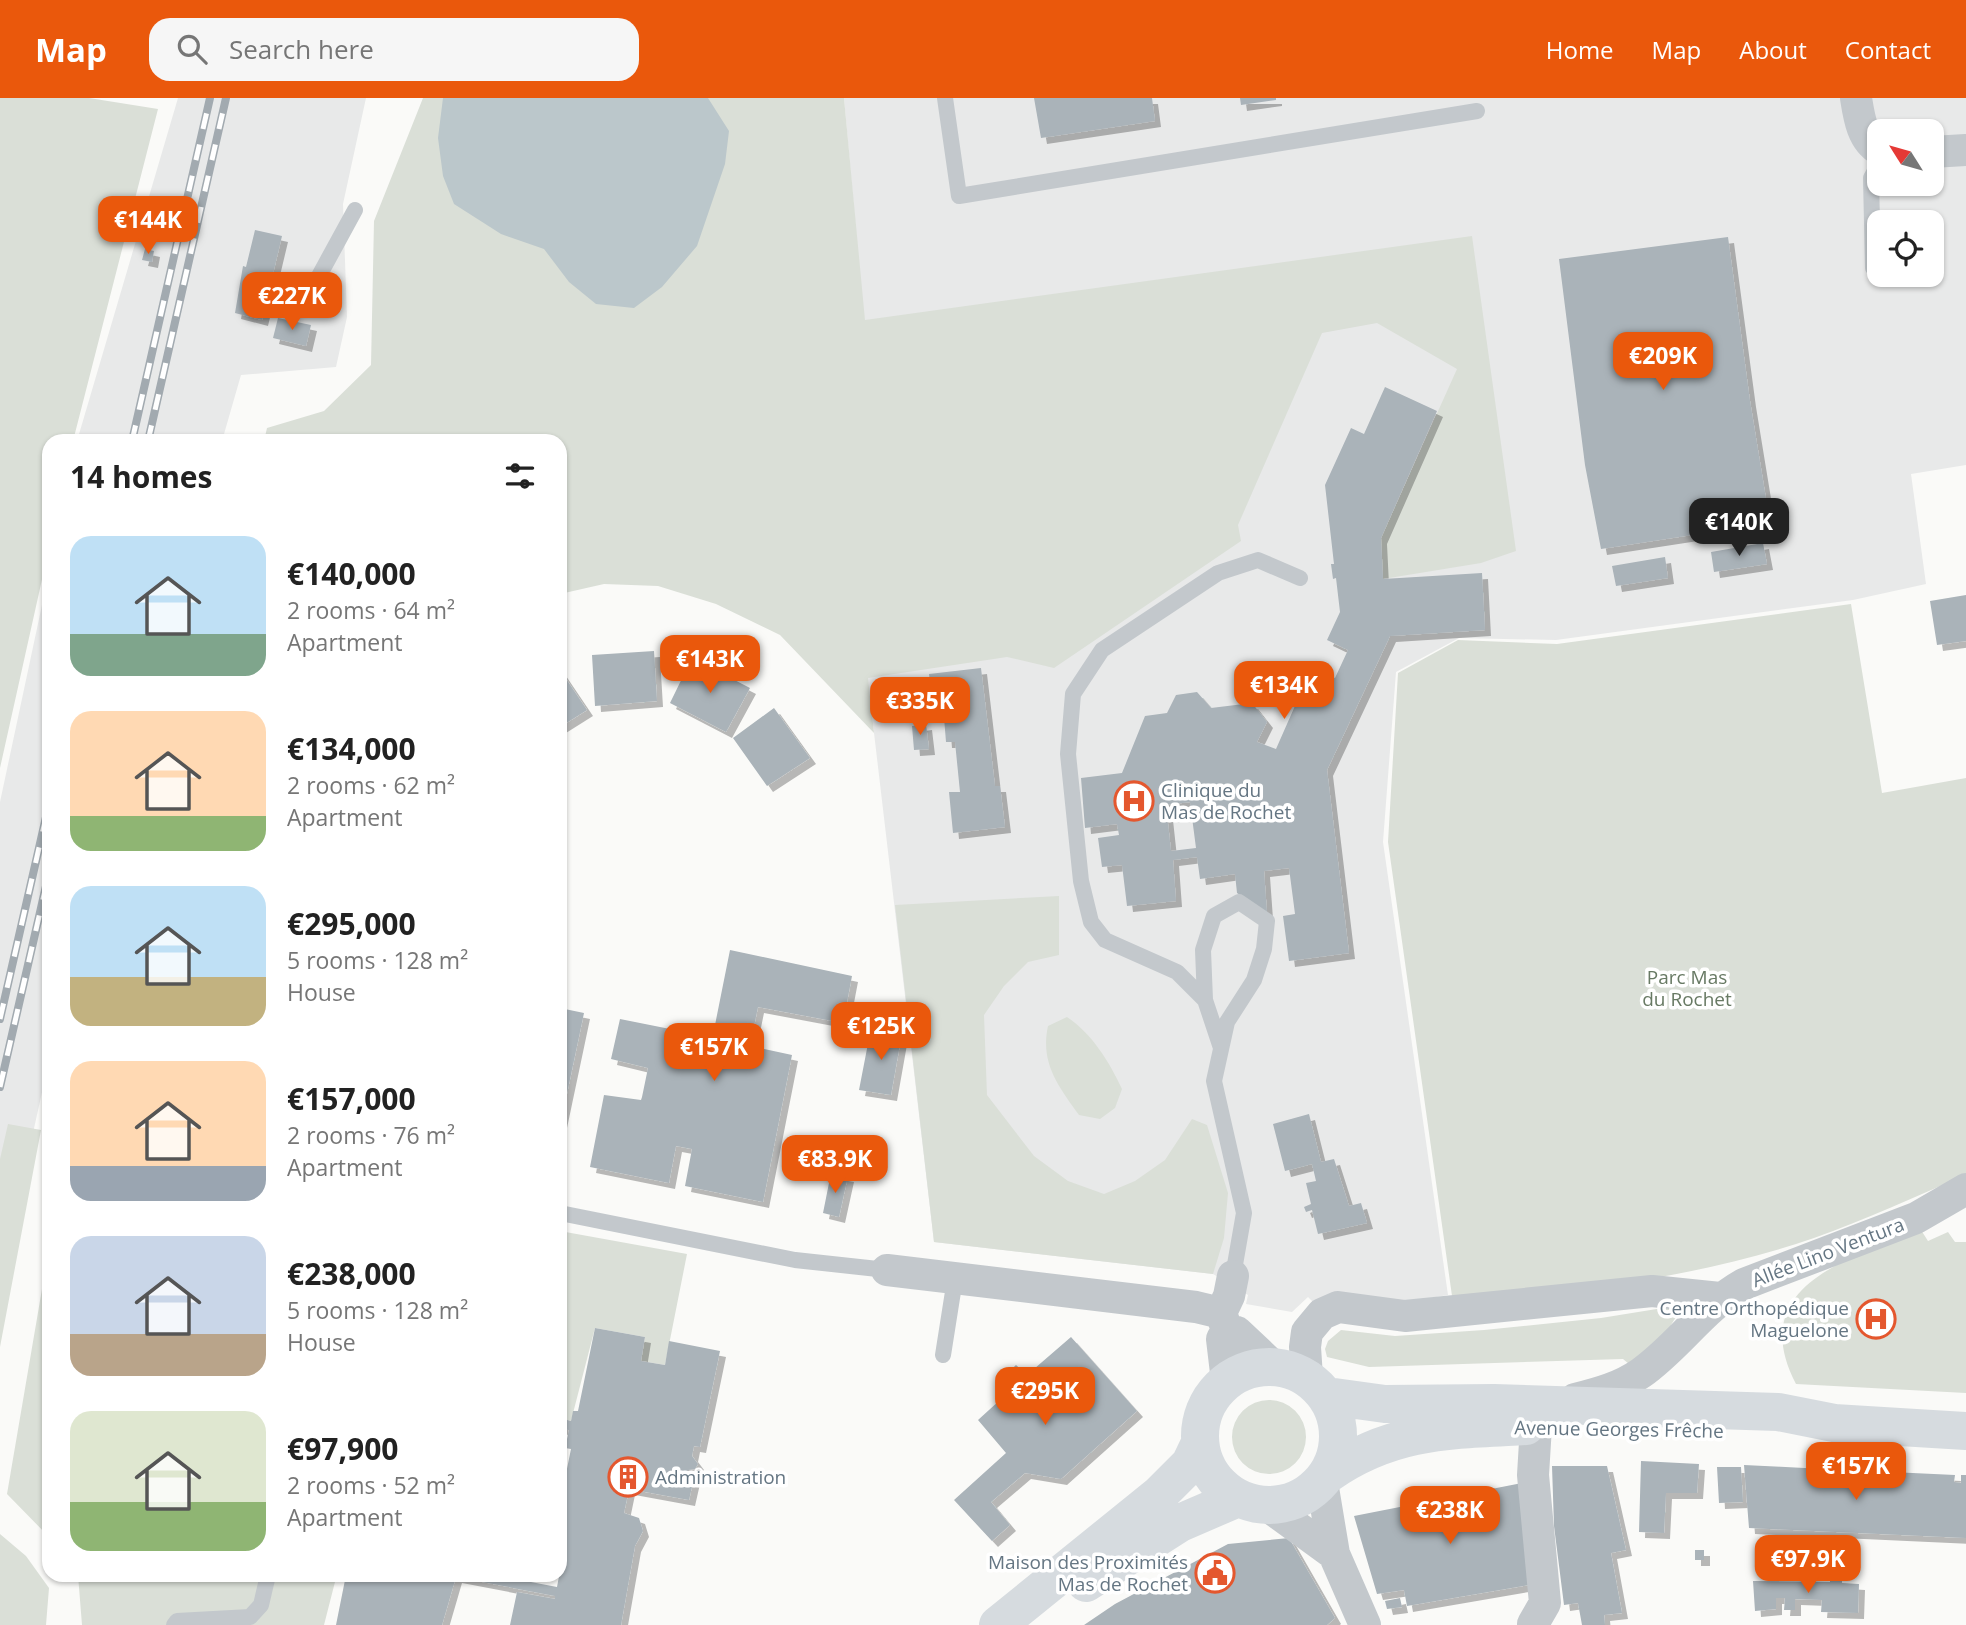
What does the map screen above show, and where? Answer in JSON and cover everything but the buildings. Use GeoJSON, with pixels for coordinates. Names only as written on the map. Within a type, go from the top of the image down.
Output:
{"type":"FeatureCollection","features":[{"type":"Feature","properties":{"kind":"main road"},"geometry":{"type":"LineString","coordinates":[[998,1625],[1160,1494],[1190,1464],[1200,1443],[1206,1408],[1227,1381],[1254,1368],[1302,1380],[1335,1414],[1339,1434],[1336,1455],[1325,1478],[1306,1495],[1287,1503],[1253,1502],[1180,1523],[1060,1600],[1027,1625]]}},
{"type":"Feature","properties":{"kind":"main road","name":"Avenue Georges Frêche"},"geometry":{"type":"LineString","coordinates":[[1302,1380],[1385,1404],[1545,1415],[1603,1425],[1772,1432],[1834,1423],[1966,1431]]}},
{"type":"Feature","properties":{"kind":"main road","name":"Avenue Georges Frêche"},"geometry":{"type":"LineString","coordinates":[[1325,1478],[1369,1448],[1412,1435],[1545,1415]]}},
{"type":"Feature","properties":{"kind":"main road"},"geometry":{"type":"LineString","coordinates":[[1200,1443],[1212,1475],[1253,1502]]}},
{"type":"Feature","properties":{"kind":"street"},"geometry":{"type":"LineString","coordinates":[[1856,98],[1867,138]]}},
{"type":"Feature","properties":{"kind":"street"},"geometry":{"type":"LineString","coordinates":[[1944,151],[1966,150]]}},
{"type":"Feature","properties":{"kind":"street","name":"Allée Lino Ventura"},"geometry":{"type":"LineString","coordinates":[[1545,1415],[1609,1390],[1642,1373],[1720,1298],[1744,1284],[1916,1218],[1966,1189]]}},
{"type":"Feature","properties":{"kind":"street"},"geometry":{"type":"LineString","coordinates":[[887,1270],[1196,1307],[1224,1322],[1302,1380]]}},
{"type":"Feature","properties":{"kind":"street"},"geometry":{"type":"LineString","coordinates":[[1227,1381],[1222,1339],[1233,1276]]}},
{"type":"Feature","properties":{"kind":"street"},"geometry":{"type":"LineString","coordinates":[[1302,1380],[1307,1332],[1322,1314],[1338,1307],[1405,1316],[1652,1291],[1720,1298]]}},
{"type":"Feature","properties":{"kind":"street"},"geometry":{"type":"LineString","coordinates":[[1526,1625],[1545,1603],[1533,1475],[1545,1415]]}},
{"type":"Feature","properties":{"kind":"street"},"geometry":{"type":"LineString","coordinates":[[1325,1478],[1334,1554],[1365,1625]]}},
{"type":"Feature","properties":{"kind":"street"},"geometry":{"type":"LineString","coordinates":[[1253,1502],[1334,1554]]}},
{"type":"Feature","properties":{"kind":"lane"},"geometry":{"type":"LineString","coordinates":[[945,98],[959,196],[1476,111]]}},
{"type":"Feature","properties":{"kind":"lane"},"geometry":{"type":"LineString","coordinates":[[319,276],[355,210]]}},
{"type":"Feature","properties":{"kind":"lane"},"geometry":{"type":"LineString","coordinates":[[1205,1000],[1177,972],[1105,940],[1091,922],[1081,881],[1068,754],[1073,694],[1102,650],[1218,573],[1258,560],[1300,578]]}},
{"type":"Feature","properties":{"kind":"lane"},"geometry":{"type":"LineString","coordinates":[[1221,1048],[1205,1000],[1203,950],[1214,916],[1239,902],[1267,921],[1264,949],[1254,980],[1227,1022],[1214,1081],[1244,1213],[1233,1276]]}},
{"type":"Feature","properties":{"kind":"lane"},"geometry":{"type":"LineString","coordinates":[[567,1214],[795,1260],[887,1270]]}},
{"type":"Feature","properties":{"kind":"lane"},"geometry":{"type":"LineString","coordinates":[[943,1355],[955,1279]]}},
{"type":"Feature","properties":{"kind":"lane"},"geometry":{"type":"LineString","coordinates":[[174,1625],[177,1621],[250,1617],[261,1605],[266,1582]]}},
{"type":"Feature","properties":{"kind":"shaded area"},"geometry":{"type":"Polygon","coordinates":[[[178,98],[366,98],[343,204],[347,317],[336,367],[241,375],[224,434],[79,434],[178,98]]]}},
{"type":"Feature","properties":{"kind":"shaded area"},"geometry":{"type":"Polygon","coordinates":[[[443,98],[708,98],[729,131],[725,164],[697,246],[662,287],[634,308],[596,304],[569,282],[544,249],[501,234],[454,204],[443,176],[438,138],[443,98]]]}},
{"type":"Feature","properties":{"kind":"shaded area","name":"Clinique du Mas de Rochet"},"geometry":{"type":"Polygon","coordinates":[[[844,98],[1966,98],[1966,465],[1911,474],[1926,584],[1853,600],[1556,640],[1459,638],[1396,672],[1383,842],[1448,1295],[1400,1303],[1315,1304],[1308,1297],[1292,1312],[1246,1304],[1248,1295],[1213,1274],[934,1242],[825,317],[864,320],[844,98]]]}},
{"type":"Feature","properties":{"kind":"shaded area"},"geometry":{"type":"Polygon","coordinates":[[[42,605],[42,1092],[0,1281],[0,802],[42,605]]]}},
{"type":"Feature","properties":{"kind":"green space"},"geometry":{"type":"Polygon","coordinates":[[[0,98],[89,98],[158,109],[75,434],[42,434],[42,579],[0,768],[0,98]]]}},
{"type":"Feature","properties":{"kind":"green space"},"geometry":{"type":"Polygon","coordinates":[[[423,98],[844,98],[865,320],[1472,236],[1516,551],[1481,563],[1383,579],[1381,538],[1457,369],[1377,323],[1322,333],[1238,525],[1241,541],[1054,668],[1007,657],[868,678],[874,733],[780,635],[716,604],[658,586],[604,584],[567,592],[567,434],[266,434],[267,428],[324,411],[371,365],[374,221],[423,98]]]}},
{"type":"Feature","properties":{"kind":"green space","name":"Parc Mas du Rochet"},"geometry":{"type":"Polygon","coordinates":[[[1851,604],[1882,793],[1966,778],[1966,1175],[1814,1238],[1726,1263],[1590,1288],[1453,1303],[1388,842],[1398,673],[1458,640],[1557,644],[1851,604]]]}},
{"type":"Feature","properties":{"kind":"green space"},"geometry":{"type":"Polygon","coordinates":[[[1059,896],[1059,955],[1028,962],[1004,986],[984,1015],[987,1095],[1034,1156],[1068,1181],[1104,1194],[1135,1181],[1165,1160],[1192,1119],[1207,1125],[1228,1193],[1224,1238],[1213,1274],[934,1242],[895,905],[1059,896]]]}},
{"type":"Feature","properties":{"kind":"green space"},"geometry":{"type":"Polygon","coordinates":[[[1067,1017],[1084,1031],[1099,1049],[1122,1089],[1115,1108],[1100,1119],[1079,1115],[1058,1084],[1049,1063],[1046,1039],[1048,1026],[1067,1017]]]}},
{"type":"Feature","properties":{"kind":"green space"},"geometry":{"type":"Polygon","coordinates":[[[8,1124],[41,1130],[0,1347],[0,1159],[8,1124]]]}},
{"type":"Feature","properties":{"kind":"green space","name":"Centre Orthopédique Maguelone"},"geometry":{"type":"Polygon","coordinates":[[[1921,1230],[1928,1241],[1948,1232],[1955,1242],[1966,1242],[1966,1393],[1796,1384],[1784,1350],[1784,1322],[1795,1299],[1813,1280],[1837,1265],[1921,1230]]]}},
{"type":"Feature","properties":{"kind":"green space"},"geometry":{"type":"Polygon","coordinates":[[[567,1232],[687,1254],[665,1365],[641,1361],[645,1337],[595,1328],[571,1421],[567,1420],[567,1232]]]}},
{"type":"Feature","properties":{"kind":"green space"},"geometry":{"type":"Polygon","coordinates":[[[42,1289],[42,1530],[7,1494],[42,1289]]]}},
{"type":"Feature","properties":{"kind":"green space"},"geometry":{"type":"Polygon","coordinates":[[[1669,1307],[1679,1312],[1671,1325],[1674,1330],[1635,1369],[1623,1359],[1369,1367],[1327,1357],[1325,1349],[1328,1341],[1341,1330],[1395,1336],[1484,1330],[1601,1318],[1669,1307]]]}},
{"type":"Feature","properties":{"kind":"green space"},"geometry":{"type":"Polygon","coordinates":[[[1269,1400],[1290,1406],[1300,1416],[1306,1437],[1300,1458],[1290,1468],[1269,1474],[1248,1468],[1238,1458],[1232,1437],[1238,1416],[1248,1406],[1269,1400]]]}},
{"type":"Feature","properties":{"kind":"green space"},"geometry":{"type":"Polygon","coordinates":[[[0,1534],[26,1556],[42,1582],[49,1588],[46,1625],[0,1625],[0,1534]]]}},
{"type":"Feature","properties":{"kind":"green space"},"geometry":{"type":"Polygon","coordinates":[[[79,1582],[335,1582],[324,1625],[82,1625],[79,1582]]]}},
{"type":"Feature","properties":{"kind":"railway"},"geometry":{"type":"LineString","coordinates":[[134,434],[210,98]]}},
{"type":"Feature","properties":{"kind":"railway"},"geometry":{"type":"LineString","coordinates":[[150,434],[226,98]]}},
{"type":"Feature","properties":{"kind":"railway"},"geometry":{"type":"LineString","coordinates":[[0,1019],[42,835]]}},
{"type":"Feature","properties":{"kind":"railway"},"geometry":{"type":"LineString","coordinates":[[0,1087],[42,904]]}},
{"type":"Feature","properties":{"kind":"place","name":"Clinique du Mas de Rochet"},"geometry":{"type":"Point","coordinates":[1134,801]}},
{"type":"Feature","properties":{"kind":"place","name":"Centre Orthopédique Maguelone"},"geometry":{"type":"Point","coordinates":[1876,1319]}},
{"type":"Feature","properties":{"kind":"place","name":"Administration"},"geometry":{"type":"Point","coordinates":[628,1477]}},
{"type":"Feature","properties":{"kind":"place","name":"Maison des Proximités Mas de Rochet"},"geometry":{"type":"Point","coordinates":[1215,1573]}}]}
